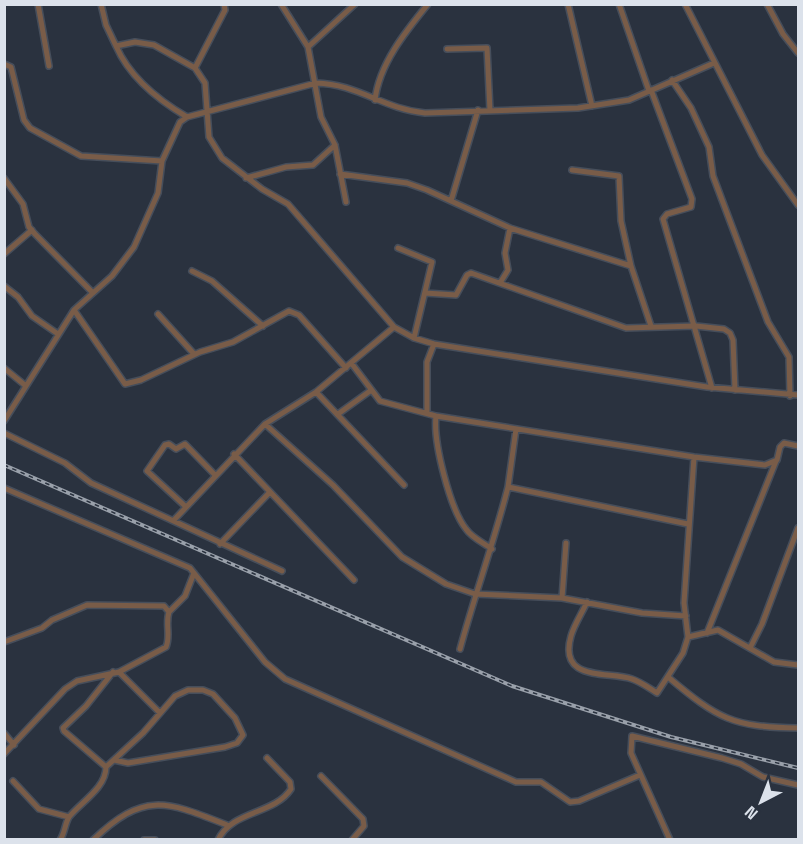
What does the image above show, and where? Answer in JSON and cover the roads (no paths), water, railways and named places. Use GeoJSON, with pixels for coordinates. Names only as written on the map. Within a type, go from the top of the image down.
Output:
{"type":"FeatureCollection","features":[{"type":"Feature","properties":{"kind":"street"},"geometry":{"type":"LineString","coordinates":[[38,4],[49,66]]}},
{"type":"Feature","properties":{"kind":"street"},"geometry":{"type":"LineString","coordinates":[[101,4],[106,25],[129,68],[151,92],[188,117]]}},
{"type":"Feature","properties":{"kind":"street"},"geometry":{"type":"LineString","coordinates":[[195,68],[225,10],[224,4]]}},
{"type":"Feature","properties":{"kind":"street"},"geometry":{"type":"LineString","coordinates":[[280,4],[308,47],[321,117],[335,145],[346,202]]}},
{"type":"Feature","properties":{"kind":"street"},"geometry":{"type":"LineString","coordinates":[[308,47],[355,4]]}},
{"type":"Feature","properties":{"kind":"street"},"geometry":{"type":"LineString","coordinates":[[375,100],[376,88],[399,42],[428,4]]}},
{"type":"Feature","properties":{"kind":"street"},"geometry":{"type":"LineString","coordinates":[[568,4],[592,106]]}},
{"type":"Feature","properties":{"kind":"street"},"geometry":{"type":"LineString","coordinates":[[619,4],[692,199],[691,207],[667,214],[663,219],[712,388]]}},
{"type":"Feature","properties":{"kind":"street"},"geometry":{"type":"LineString","coordinates":[[685,4],[762,155],[796,196],[798,204]]}},
{"type":"Feature","properties":{"kind":"street"},"geometry":{"type":"LineString","coordinates":[[767,4],[783,34],[798,53]]}},
{"type":"Feature","properties":{"kind":"street"},"geometry":{"type":"LineString","coordinates":[[116,46],[135,42],[154,45],[195,68],[205,83],[205,111],[211,142],[222,158],[246,178],[288,204],[394,327],[414,338],[434,344],[712,388],[798,395]]}},
{"type":"Feature","properties":{"kind":"street"},"geometry":{"type":"LineString","coordinates":[[447,49],[487,48],[490,111]]}},
{"type":"Feature","properties":{"kind":"street"},"geometry":{"type":"LineString","coordinates":[[4,421],[74,310],[112,276],[141,234],[158,193],[162,161],[180,122],[188,117],[205,111],[276,96],[316,83],[338,84],[353,88],[402,111],[425,113],[478,110],[518,112],[592,106],[629,100],[714,63]]}},
{"type":"Feature","properties":{"kind":"street"},"geometry":{"type":"LineString","coordinates":[[4,64],[11,67],[24,120],[30,128],[81,156],[162,161]]}},
{"type":"Feature","properties":{"kind":"street"},"geometry":{"type":"LineString","coordinates":[[672,80],[691,108],[709,147],[713,176],[764,312],[789,357],[790,396]]}},
{"type":"Feature","properties":{"kind":"street"},"geometry":{"type":"LineString","coordinates":[[451,201],[478,110]]}},
{"type":"Feature","properties":{"kind":"street"},"geometry":{"type":"LineString","coordinates":[[246,178],[286,167],[313,165],[335,145]]}},
{"type":"Feature","properties":{"kind":"street"},"geometry":{"type":"LineString","coordinates":[[572,170],[619,176],[621,221],[631,266],[651,326]]}},
{"type":"Feature","properties":{"kind":"street"},"geometry":{"type":"LineString","coordinates":[[340,174],[407,183],[510,228],[631,266]]}},
{"type":"Feature","properties":{"kind":"street"},"geometry":{"type":"LineString","coordinates":[[4,178],[23,204],[32,230],[44,246],[93,293]]}},
{"type":"Feature","properties":{"kind":"street"},"geometry":{"type":"LineString","coordinates":[[500,283],[508,270],[505,253],[510,228]]}},
{"type":"Feature","properties":{"kind":"street"},"geometry":{"type":"LineString","coordinates":[[4,254],[32,230]]}},
{"type":"Feature","properties":{"kind":"street"},"geometry":{"type":"LineString","coordinates":[[398,248],[432,262],[414,338]]}},
{"type":"Feature","properties":{"kind":"street"},"geometry":{"type":"LineString","coordinates":[[192,271],[212,281],[263,326]]}},
{"type":"Feature","properties":{"kind":"street"},"geometry":{"type":"LineString","coordinates":[[425,293],[456,295],[471,273],[626,328],[651,326],[724,329],[730,333],[735,390]]}},
{"type":"Feature","properties":{"kind":"street"},"geometry":{"type":"LineString","coordinates":[[4,286],[18,297],[32,315],[57,334]]}},
{"type":"Feature","properties":{"kind":"street"},"geometry":{"type":"LineString","coordinates":[[74,310],[125,384],[141,380],[194,354],[233,342],[294,311],[380,401],[436,416],[694,457],[765,465],[777,460]]}},
{"type":"Feature","properties":{"kind":"street"},"geometry":{"type":"LineString","coordinates":[[158,314],[194,354]]}},
{"type":"Feature","properties":{"kind":"street"},"geometry":{"type":"LineString","coordinates":[[174,520],[234,454],[265,424],[316,392],[394,327]]}},
{"type":"Feature","properties":{"kind":"street"},"geometry":{"type":"LineString","coordinates":[[427,413],[426,377],[434,344]]}},
{"type":"Feature","properties":{"kind":"street"},"geometry":{"type":"LineString","coordinates":[[4,368],[26,386]]}},
{"type":"Feature","properties":{"kind":"street"},"geometry":{"type":"LineString","coordinates":[[338,414],[370,391]]}},
{"type":"Feature","properties":{"kind":"street"},"geometry":{"type":"LineString","coordinates":[[316,392],[404,485]]}},
{"type":"Feature","properties":{"kind":"street"},"geometry":{"type":"LineString","coordinates":[[436,416],[435,432],[438,454],[460,521],[470,534],[492,549]]}},
{"type":"Feature","properties":{"kind":"street"},"geometry":{"type":"LineString","coordinates":[[265,424],[333,485],[402,557],[446,584],[475,594],[562,598],[642,613],[686,616]]}},
{"type":"Feature","properties":{"kind":"street"},"geometry":{"type":"LineString","coordinates":[[460,649],[475,594],[492,549],[508,487],[516,429]]}},
{"type":"Feature","properties":{"kind":"street"},"geometry":{"type":"LineString","coordinates":[[4,433],[65,463],[91,483],[282,571]]}},
{"type":"Feature","properties":{"kind":"street"},"geometry":{"type":"LineString","coordinates":[[185,506],[147,471],[165,445],[169,444],[176,449],[184,443],[215,475]]}},
{"type":"Feature","properties":{"kind":"street"},"geometry":{"type":"LineString","coordinates":[[706,633],[784,443],[798,446]]}},
{"type":"Feature","properties":{"kind":"street"},"geometry":{"type":"LineString","coordinates":[[234,454],[354,580]]}},
{"type":"Feature","properties":{"kind":"street"},"geometry":{"type":"LineString","coordinates":[[587,602],[571,637],[570,657],[580,670],[632,679],[657,693],[683,653],[688,637],[686,616],[688,524],[694,457]]}},
{"type":"Feature","properties":{"kind":"street"},"geometry":{"type":"LineString","coordinates":[[508,487],[688,524]]}},
{"type":"Feature","properties":{"kind":"street"},"geometry":{"type":"LineString","coordinates":[[4,488],[190,568],[265,662],[285,679],[516,782],[541,782],[570,802],[579,801],[640,775]]}},
{"type":"Feature","properties":{"kind":"street"},"geometry":{"type":"LineString","coordinates":[[220,544],[270,492]]}},
{"type":"Feature","properties":{"kind":"street"},"geometry":{"type":"LineString","coordinates":[[750,648],[762,624],[798,530]]}},
{"type":"Feature","properties":{"kind":"street"},"geometry":{"type":"LineString","coordinates":[[562,598],[566,543]]}},
{"type":"Feature","properties":{"kind":"street"},"geometry":{"type":"LineString","coordinates":[[4,754],[15,745],[64,689],[77,681],[116,672],[166,647],[169,642],[166,621],[169,612],[185,596],[194,573]]}},
{"type":"Feature","properties":{"kind":"street"},"geometry":{"type":"LineString","coordinates":[[4,642],[42,628],[52,620],[87,605],[164,606],[169,612]]}},
{"type":"Feature","properties":{"kind":"street"},"geometry":{"type":"LineString","coordinates":[[688,637],[718,630],[774,663],[798,665]]}},
{"type":"Feature","properties":{"kind":"street"},"geometry":{"type":"LineString","coordinates":[[116,672],[160,713]]}},
{"type":"Feature","properties":{"kind":"street"},"geometry":{"type":"LineString","coordinates":[[106,767],[63,728],[116,672]]}},
{"type":"Feature","properties":{"kind":"street"},"geometry":{"type":"LineString","coordinates":[[668,677],[707,710],[735,723],[769,728],[798,728]]}},
{"type":"Feature","properties":{"kind":"street"},"geometry":{"type":"LineString","coordinates":[[60,840],[69,817],[93,793],[106,774],[106,767],[180,693],[203,690],[213,694],[229,710],[243,735],[237,743],[225,747],[128,763],[114,760]]}},
{"type":"Feature","properties":{"kind":"street"},"geometry":{"type":"LineString","coordinates":[[4,733],[15,745]]}},
{"type":"Feature","properties":{"kind":"street"},"geometry":{"type":"LineString","coordinates":[[670,840],[630,753],[632,736],[741,764],[759,775],[798,785]]}},
{"type":"Feature","properties":{"kind":"street"},"geometry":{"type":"LineString","coordinates":[[218,840],[227,825],[276,802],[291,789],[290,782],[267,758]]}},
{"type":"Feature","properties":{"kind":"street"},"geometry":{"type":"LineString","coordinates":[[321,776],[363,819],[364,826],[352,840]]}},
{"type":"Feature","properties":{"kind":"street"},"geometry":{"type":"LineString","coordinates":[[13,781],[39,809],[69,817]]}},
{"type":"Feature","properties":{"kind":"street"},"geometry":{"type":"LineString","coordinates":[[93,840],[116,818],[134,809],[158,804],[181,808],[227,825]]}},
{"type":"Feature","properties":{"kind":"street"},"geometry":{"type":"LineString","coordinates":[[144,840],[155,840]]}},
{"type":"Feature","properties":{"kind":"railway"},"geometry":{"type":"LineString","coordinates":[[4,465],[512,686],[671,737],[798,768]]}}]}
